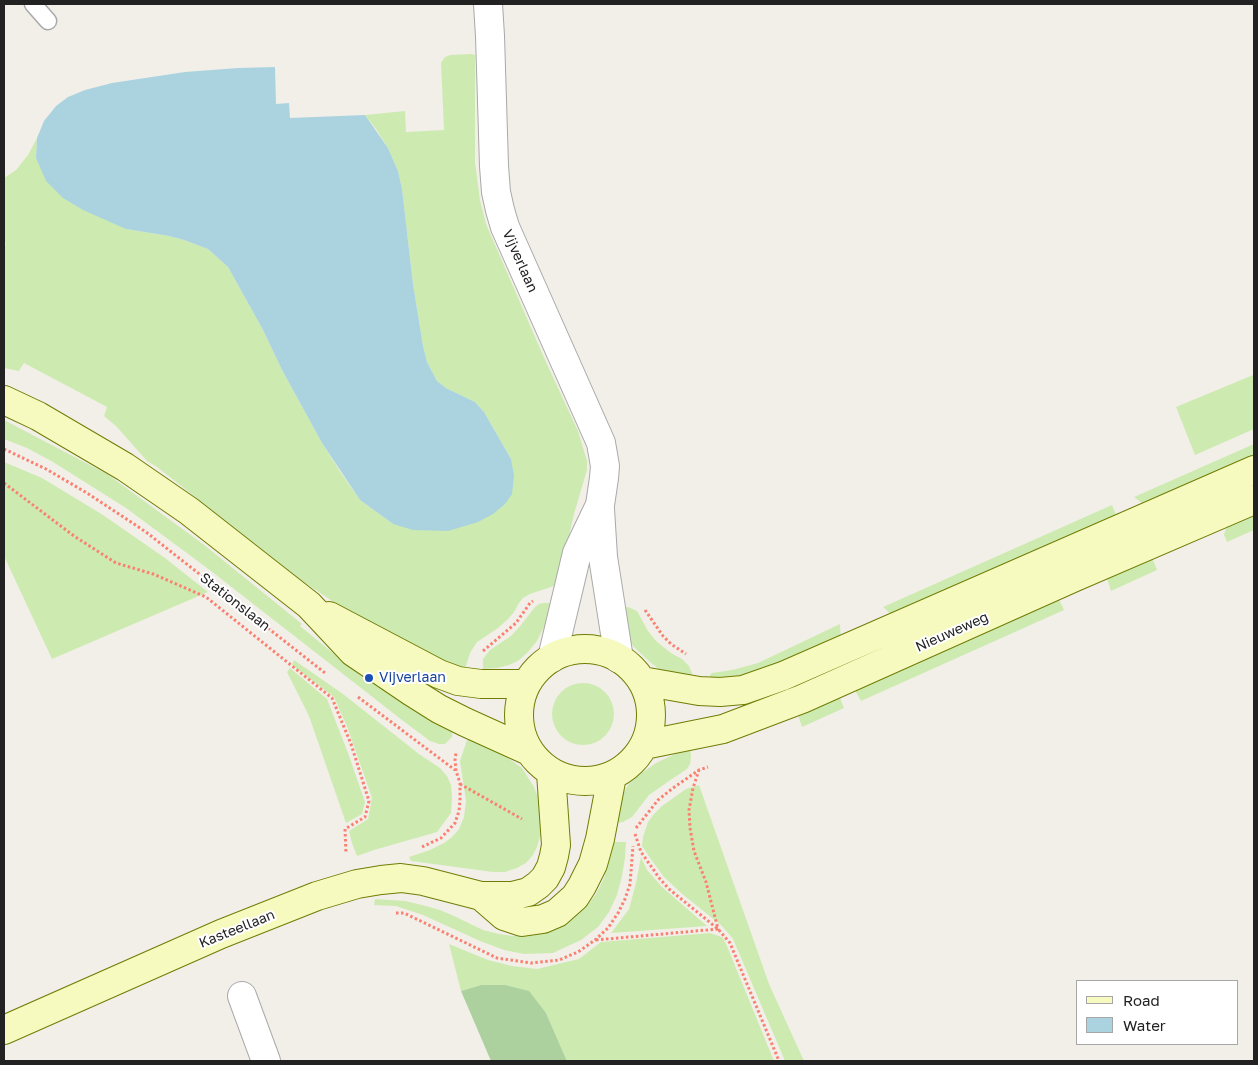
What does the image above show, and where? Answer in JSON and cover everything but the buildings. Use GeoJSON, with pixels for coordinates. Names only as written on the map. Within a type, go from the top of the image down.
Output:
{"type":"FeatureCollection","features":[{"type":"Feature","properties":{"kind":"street","name":"Vijverlaan"},"geometry":{"type":"LineString","coordinates":[[488,4],[496,192],[505,227],[601,443],[605,466],[600,505],[603,557],[619,659]]}},
{"type":"Feature","properties":{"kind":"street"},"geometry":{"type":"LineString","coordinates":[[4,400],[38,416],[125,467],[189,511],[308,605],[353,652],[412,692],[439,709],[529,751]]}},
{"type":"Feature","properties":{"kind":"street","name":"Nieuweweg"},"geometry":{"type":"LineString","coordinates":[[642,681],[699,691],[743,690],[783,676],[1254,470]]}},
{"type":"Feature","properties":{"kind":"street","name":"Nieuweweg"},"geometry":{"type":"LineString","coordinates":[[644,745],[723,729],[802,700],[1075,577],[1254,500]]}},
{"type":"Feature","properties":{"kind":"street","name":"Vijverlaan"},"geometry":{"type":"LineString","coordinates":[[552,658],[577,553],[600,505]]}},
{"type":"Feature","properties":{"kind":"street"},"geometry":{"type":"LineString","coordinates":[[308,605],[439,674],[458,681],[480,684],[526,684]]}},
{"type":"Feature","properties":{"kind":"street"},"geometry":{"type":"LineString","coordinates":[[586,649],[603,652],[619,659],[632,669],[642,681],[651,713],[650,730],[636,758],[625,768],[612,776],[592,782],[571,780],[551,773],[538,764],[521,736],[518,718],[520,701],[526,684],[542,664],[568,651],[586,649]]}},
{"type":"Feature","properties":{"kind":"street","name":"Kasteellaan"},"geometry":{"type":"LineString","coordinates":[[4,1030],[222,934],[317,896],[357,884],[401,878],[423,881],[480,896],[512,896],[528,892],[545,878],[551,867],[556,845],[551,773]]}},
{"type":"Feature","properties":{"kind":"street","name":"Kasteellaan"},"geometry":{"type":"LineString","coordinates":[[480,896],[504,916],[522,922],[543,919],[558,913],[575,897],[588,878],[598,850],[612,776]]}},
{"type":"Feature","properties":{"kind":"street"},"geometry":{"type":"LineString","coordinates":[[242,996],[266,1061]]}},
{"type":"Feature","properties":{"kind":"lane"},"geometry":{"type":"LineString","coordinates":[[33,4],[48,21]]}},
{"type":"Feature","properties":{"kind":"path","name":"Stationslaan"},"geometry":{"type":"LineString","coordinates":[[4,449],[46,469],[87,493],[146,532],[331,677]]}},
{"type":"Feature","properties":{"kind":"path"},"geometry":{"type":"LineString","coordinates":[[4,484],[74,536],[116,563],[153,574],[206,597],[332,698],[351,744],[368,801],[364,817],[345,829],[346,858]]}},
{"type":"Feature","properties":{"kind":"path"},"geometry":{"type":"LineString","coordinates":[[353,694],[456,771]]}},
{"type":"Feature","properties":{"kind":"path"},"geometry":{"type":"LineString","coordinates":[[718,928],[706,882],[694,851],[690,828],[690,803],[699,770],[658,800],[634,831],[641,852],[660,879],[718,928],[730,943],[779,1061]]}},
{"type":"Feature","properties":{"kind":"path"},"geometry":{"type":"LineString","coordinates":[[595,940],[718,928]]}},
{"type":"Feature","properties":{"kind":"green space"},"geometry":{"type":"Polygon","coordinates":[[[450,55],[475,55],[475,162],[480,200],[486,224],[578,431],[587,461],[587,470],[563,561],[554,586],[523,598],[508,619],[477,642],[470,653],[465,669],[444,662],[353,615],[304,582],[147,461],[116,426],[104,416],[107,407],[24,363],[19,371],[4,368],[4,246],[6,245],[4,239],[4,178],[16,170],[28,155],[37,138],[36,158],[126,229],[169,236],[208,249],[228,267],[322,443],[341,473],[360,500],[393,524],[511,459],[484,412],[475,402],[446,388],[437,381],[427,362],[413,284],[398,171],[388,148],[365,115],[405,111],[406,132],[444,130],[441,63],[445,57],[450,55]]]}},
{"type":"Feature","properties":{"kind":"green space"},"geometry":{"type":"Polygon","coordinates":[[[1253,375],[1254,429],[1195,455],[1176,407],[1253,375]]]}},
{"type":"Feature","properties":{"kind":"green space"},"geometry":{"type":"Polygon","coordinates":[[[4,420],[107,474],[203,544],[302,624],[300,626],[367,681],[371,678],[453,729],[452,737],[445,744],[430,741],[211,571],[126,508],[53,462],[27,448],[4,439],[4,420]]]}},
{"type":"Feature","properties":{"kind":"green space"},"geometry":{"type":"Polygon","coordinates":[[[1254,444],[1254,460],[1147,507],[1134,497],[1254,444]]]}},
{"type":"Feature","properties":{"kind":"green space"},"geometry":{"type":"Polygon","coordinates":[[[4,462],[42,478],[103,515],[165,558],[208,592],[52,659],[4,556],[4,462]]]}},
{"type":"Feature","properties":{"kind":"green space"},"geometry":{"type":"Polygon","coordinates":[[[1112,505],[1118,520],[895,618],[883,607],[1112,505]]]}},
{"type":"Feature","properties":{"kind":"green space"},"geometry":{"type":"Polygon","coordinates":[[[1254,509],[1254,530],[1227,542],[1224,535],[1227,525],[1254,509]]]}},
{"type":"Feature","properties":{"kind":"green space"},"geometry":{"type":"Polygon","coordinates":[[[1151,555],[1157,570],[1111,591],[1106,575],[1151,555]]]}},
{"type":"Feature","properties":{"kind":"green space"},"geometry":{"type":"Polygon","coordinates":[[[1057,595],[1064,610],[861,701],[852,685],[1057,595]]]}},
{"type":"Feature","properties":{"kind":"green space"},"geometry":{"type":"Polygon","coordinates":[[[544,603],[552,603],[549,617],[537,641],[528,652],[518,661],[509,665],[483,669],[483,659],[490,650],[511,636],[535,607],[544,603]]]}},
{"type":"Feature","properties":{"kind":"green space"},"geometry":{"type":"Polygon","coordinates":[[[628,607],[637,611],[656,641],[689,666],[692,673],[691,678],[675,676],[660,670],[634,647],[628,639],[623,608],[628,607]]]}},
{"type":"Feature","properties":{"kind":"green space"},"geometry":{"type":"Polygon","coordinates":[[[840,624],[841,641],[737,679],[710,678],[712,673],[758,663],[840,624]]]}},
{"type":"Feature","properties":{"kind":"green space"},"geometry":{"type":"Polygon","coordinates":[[[294,660],[343,694],[419,754],[440,768],[447,776],[451,785],[451,813],[437,832],[357,856],[349,831],[368,819],[372,798],[348,729],[334,697],[292,665],[294,660]]]}},
{"type":"Feature","properties":{"kind":"green space"},"geometry":{"type":"Polygon","coordinates":[[[290,668],[327,699],[348,753],[365,802],[362,814],[346,823],[309,716],[287,672],[290,668]]]}},
{"type":"Feature","properties":{"kind":"green space"},"geometry":{"type":"Polygon","coordinates":[[[583,683],[600,688],[605,692],[609,697],[614,714],[609,731],[605,736],[600,740],[583,745],[566,740],[561,736],[557,731],[552,714],[557,697],[561,692],[566,688],[583,683]]]}},
{"type":"Feature","properties":{"kind":"green space"},"geometry":{"type":"Polygon","coordinates":[[[837,691],[844,708],[802,727],[796,709],[837,691]]]}},
{"type":"Feature","properties":{"kind":"green space"},"geometry":{"type":"Polygon","coordinates":[[[469,734],[494,748],[522,768],[534,787],[542,807],[540,836],[533,855],[526,863],[505,872],[411,861],[409,857],[444,843],[459,829],[464,817],[466,801],[460,761],[469,734]]]}},
{"type":"Feature","properties":{"kind":"green space"},"geometry":{"type":"Polygon","coordinates":[[[690,747],[690,764],[687,769],[649,795],[632,817],[623,822],[617,823],[613,821],[621,796],[629,784],[656,763],[690,747]]]}},
{"type":"Feature","properties":{"kind":"green space"},"geometry":{"type":"Polygon","coordinates":[[[699,785],[769,984],[804,1061],[785,1061],[733,939],[722,926],[664,877],[642,846],[648,822],[654,814],[686,789],[699,785]]]}},
{"type":"Feature","properties":{"kind":"green space"},"geometry":{"type":"Polygon","coordinates":[[[611,842],[626,842],[622,876],[617,895],[609,912],[598,927],[581,940],[553,953],[524,954],[504,950],[423,915],[396,906],[374,905],[375,899],[405,901],[440,910],[483,930],[513,936],[534,934],[554,929],[584,909],[596,894],[604,878],[611,842]]]}},
{"type":"Feature","properties":{"kind":"green space"},"geometry":{"type":"Polygon","coordinates":[[[641,857],[647,870],[662,887],[707,926],[611,933],[629,909],[641,857]]]}},
{"type":"Feature","properties":{"kind":"green space"},"geometry":{"type":"Polygon","coordinates":[[[710,933],[723,938],[727,946],[774,1061],[567,1061],[546,1013],[505,985],[481,985],[461,991],[449,944],[488,960],[512,966],[537,969],[579,959],[601,942],[710,933]]]}},
{"type":"Feature","properties":{"kind":"green space"},"geometry":{"type":"Polygon","coordinates":[[[481,985],[505,985],[529,991],[546,1013],[567,1061],[491,1061],[461,991],[481,985]]]}},
{"type":"Feature","properties":{"kind":"water"},"geometry":{"type":"Polygon","coordinates":[[[275,67],[276,104],[289,103],[290,118],[365,115],[388,148],[398,171],[402,189],[413,284],[427,362],[437,381],[446,388],[475,402],[484,412],[511,459],[514,476],[512,494],[505,504],[493,514],[478,522],[448,531],[413,530],[393,524],[360,500],[322,443],[228,267],[208,249],[169,236],[126,229],[83,210],[63,198],[46,181],[36,158],[37,138],[44,121],[56,106],[68,97],[85,90],[112,83],[185,72],[275,67]]]}},
{"type":"Feature","properties":{"kind":"place","name":"Vijverlaan"},"geometry":{"type":"Point","coordinates":[369,678]}}]}
